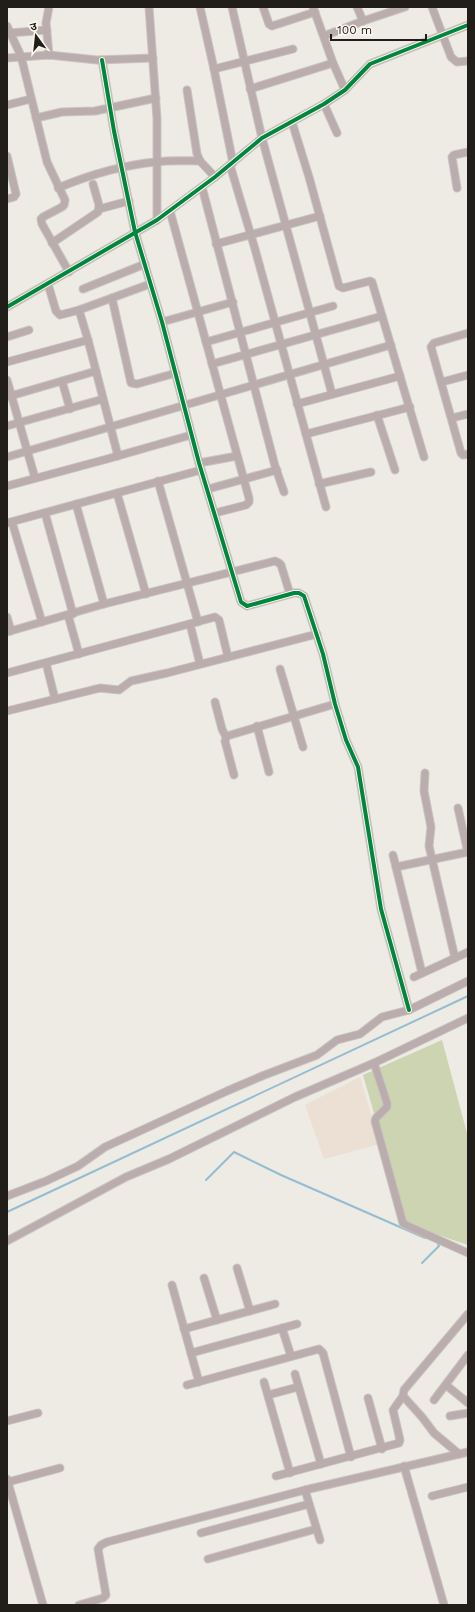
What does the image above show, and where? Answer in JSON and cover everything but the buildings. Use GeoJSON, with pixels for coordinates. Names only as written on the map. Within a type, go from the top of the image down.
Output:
{"type":"FeatureCollection","features":[{"type":"Feature","properties":{"kind":"street"},"geometry":{"type":"LineString","coordinates":[[49,7],[47,18],[49,55]]}},
{"type":"Feature","properties":{"kind":"street"},"geometry":{"type":"LineString","coordinates":[[149,7],[156,98],[157,220]]}},
{"type":"Feature","properties":{"kind":"street"},"geometry":{"type":"LineString","coordinates":[[200,7],[214,69],[231,164],[326,507]]}},
{"type":"Feature","properties":{"kind":"street"},"geometry":{"type":"LineString","coordinates":[[232,7],[262,138],[332,394]]}},
{"type":"Feature","properties":{"kind":"street"},"geometry":{"type":"LineString","coordinates":[[263,7],[269,24],[272,26],[314,10],[333,63],[345,90]]}},
{"type":"Feature","properties":{"kind":"street"},"geometry":{"type":"LineString","coordinates":[[357,7],[363,21]]}},
{"type":"Feature","properties":{"kind":"street"},"geometry":{"type":"LineString","coordinates":[[324,36],[405,7]]}},
{"type":"Feature","properties":{"kind":"street"},"geometry":{"type":"LineString","coordinates":[[432,7],[452,59],[457,62],[468,61]]}},
{"type":"Feature","properties":{"kind":"street"},"geometry":{"type":"LineString","coordinates":[[7,307],[157,220],[215,178],[262,138],[324,104],[345,90],[372,63],[468,25]]}},
{"type":"Feature","properties":{"kind":"street"},"geometry":{"type":"LineString","coordinates":[[47,30],[8,30],[21,56],[47,162],[64,200],[64,205],[43,216],[41,221],[69,272]]}},
{"type":"Feature","properties":{"kind":"street"},"geometry":{"type":"LineString","coordinates":[[214,69],[293,49]]}},
{"type":"Feature","properties":{"kind":"street"},"geometry":{"type":"LineString","coordinates":[[7,58],[49,55],[102,60],[153,58]]}},
{"type":"Feature","properties":{"kind":"street"},"geometry":{"type":"LineString","coordinates":[[102,60],[114,131],[123,168],[135,232],[162,322],[200,466],[241,602],[245,606],[290,594],[299,593],[304,596],[317,634],[347,746],[358,767],[381,909],[409,1010]]}},
{"type":"Feature","properties":{"kind":"street"},"geometry":{"type":"LineString","coordinates":[[250,89],[333,63]]}},
{"type":"Feature","properties":{"kind":"street"},"geometry":{"type":"LineString","coordinates":[[187,90],[195,144],[200,161],[215,178]]}},
{"type":"Feature","properties":{"kind":"street"},"geometry":{"type":"LineString","coordinates":[[36,118],[62,112],[95,111],[156,98]]}},
{"type":"Feature","properties":{"kind":"street"},"geometry":{"type":"LineString","coordinates":[[7,105],[31,99]]}},
{"type":"Feature","properties":{"kind":"street"},"geometry":{"type":"LineString","coordinates":[[324,104],[337,133]]}},
{"type":"Feature","properties":{"kind":"street"},"geometry":{"type":"LineString","coordinates":[[292,122],[339,286],[343,288],[371,281],[424,457]]}},
{"type":"Feature","properties":{"kind":"street"},"geometry":{"type":"LineString","coordinates":[[457,188],[452,157],[454,155],[468,152]]}},
{"type":"Feature","properties":{"kind":"street"},"geometry":{"type":"LineString","coordinates":[[7,156],[16,194],[14,197],[7,199]]}},
{"type":"Feature","properties":{"kind":"street"},"geometry":{"type":"LineString","coordinates":[[58,188],[88,176],[123,168],[157,162],[200,161]]}},
{"type":"Feature","properties":{"kind":"street"},"geometry":{"type":"LineString","coordinates":[[93,184],[99,209]]}},
{"type":"Feature","properties":{"kind":"street"},"geometry":{"type":"LineString","coordinates":[[202,187],[216,244],[284,492]]}},
{"type":"Feature","properties":{"kind":"street"},"geometry":{"type":"LineString","coordinates":[[52,243],[98,212],[99,209],[129,201]]}},
{"type":"Feature","properties":{"kind":"street"},"geometry":{"type":"LineString","coordinates":[[170,211],[249,502],[246,505],[215,513]]}},
{"type":"Feature","properties":{"kind":"street"},"geometry":{"type":"LineString","coordinates":[[216,244],[320,216]]}},
{"type":"Feature","properties":{"kind":"street"},"geometry":{"type":"LineString","coordinates":[[84,289],[145,264]]}},
{"type":"Feature","properties":{"kind":"street"},"geometry":{"type":"LineString","coordinates":[[48,284],[58,314],[78,310],[150,284]]}},
{"type":"Feature","properties":{"kind":"street"},"geometry":{"type":"LineString","coordinates":[[112,298],[131,383],[137,384],[176,373]]}},
{"type":"Feature","properties":{"kind":"street"},"geometry":{"type":"LineString","coordinates":[[162,322],[233,302]]}},
{"type":"Feature","properties":{"kind":"street"},"geometry":{"type":"LineString","coordinates":[[206,342],[333,306]]}},
{"type":"Feature","properties":{"kind":"street"},"geometry":{"type":"LineString","coordinates":[[78,310],[88,340],[118,456]]}},
{"type":"Feature","properties":{"kind":"street"},"geometry":{"type":"LineString","coordinates":[[212,364],[382,316]]}},
{"type":"Feature","properties":{"kind":"street"},"geometry":{"type":"LineString","coordinates":[[7,337],[29,330]]}},
{"type":"Feature","properties":{"kind":"street"},"geometry":{"type":"LineString","coordinates":[[468,333],[432,345],[432,350],[461,453],[463,455],[468,454]]}},
{"type":"Feature","properties":{"kind":"street"},"geometry":{"type":"LineString","coordinates":[[7,362],[88,340]]}},
{"type":"Feature","properties":{"kind":"street"},"geometry":{"type":"LineString","coordinates":[[7,457],[390,345]]}},
{"type":"Feature","properties":{"kind":"street"},"geometry":{"type":"LineString","coordinates":[[9,397],[96,371]]}},
{"type":"Feature","properties":{"kind":"street"},"geometry":{"type":"LineString","coordinates":[[442,382],[468,375]]}},
{"type":"Feature","properties":{"kind":"street"},"geometry":{"type":"LineString","coordinates":[[297,404],[400,376]]}},
{"type":"Feature","properties":{"kind":"street"},"geometry":{"type":"LineString","coordinates":[[7,380],[9,397],[35,478]]}},
{"type":"Feature","properties":{"kind":"street"},"geometry":{"type":"LineString","coordinates":[[62,381],[70,409]]}},
{"type":"Feature","properties":{"kind":"street"},"geometry":{"type":"LineString","coordinates":[[7,426],[103,400]]}},
{"type":"Feature","properties":{"kind":"street"},"geometry":{"type":"LineString","coordinates":[[306,434],[410,407]]}},
{"type":"Feature","properties":{"kind":"street"},"geometry":{"type":"LineString","coordinates":[[452,418],[468,414]]}},
{"type":"Feature","properties":{"kind":"street"},"geometry":{"type":"LineString","coordinates":[[377,415],[394,470]]}},
{"type":"Feature","properties":{"kind":"street"},"geometry":{"type":"LineString","coordinates":[[7,486],[118,456],[191,434]]}},
{"type":"Feature","properties":{"kind":"street"},"geometry":{"type":"LineString","coordinates":[[42,622],[10,522],[117,493],[158,481],[200,466],[237,456]]}},
{"type":"Feature","properties":{"kind":"street"},"geometry":{"type":"LineString","coordinates":[[208,489],[277,470]]}},
{"type":"Feature","properties":{"kind":"street"},"geometry":{"type":"LineString","coordinates":[[320,484],[371,472]]}},
{"type":"Feature","properties":{"kind":"street"},"geometry":{"type":"LineString","coordinates":[[158,481],[198,622]]}},
{"type":"Feature","properties":{"kind":"street"},"geometry":{"type":"LineString","coordinates":[[117,493],[146,594]]}},
{"type":"Feature","properties":{"kind":"street"},"geometry":{"type":"LineString","coordinates":[[76,504],[104,604]]}},
{"type":"Feature","properties":{"kind":"street"},"geometry":{"type":"LineString","coordinates":[[45,513],[79,654]]}},
{"type":"Feature","properties":{"kind":"street"},"geometry":{"type":"LineString","coordinates":[[7,616],[9,631],[104,604],[232,571],[277,562],[281,565],[290,594]]}},
{"type":"Feature","properties":{"kind":"street"},"geometry":{"type":"LineString","coordinates":[[7,673],[215,617],[218,618],[228,657]]}},
{"type":"Feature","properties":{"kind":"street"},"geometry":{"type":"LineString","coordinates":[[190,624],[200,664]]}},
{"type":"Feature","properties":{"kind":"street"},"geometry":{"type":"LineString","coordinates":[[7,711],[100,688],[119,690],[131,681],[317,634]]}},
{"type":"Feature","properties":{"kind":"street"},"geometry":{"type":"LineString","coordinates":[[46,663],[55,699]]}},
{"type":"Feature","properties":{"kind":"street"},"geometry":{"type":"LineString","coordinates":[[280,669],[303,747]]}},
{"type":"Feature","properties":{"kind":"street"},"geometry":{"type":"LineString","coordinates":[[215,702],[222,729],[226,737],[225,741],[234,775]]}},
{"type":"Feature","properties":{"kind":"street"},"geometry":{"type":"LineString","coordinates":[[226,737],[229,734],[335,704]]}},
{"type":"Feature","properties":{"kind":"street"},"geometry":{"type":"LineString","coordinates":[[257,726],[269,772]]}},
{"type":"Feature","properties":{"kind":"street"},"geometry":{"type":"LineString","coordinates":[[425,773],[424,791],[431,827],[429,846],[455,958]]}},
{"type":"Feature","properties":{"kind":"street"},"geometry":{"type":"LineString","coordinates":[[396,867],[468,852],[458,808]]}},
{"type":"Feature","properties":{"kind":"street"},"geometry":{"type":"LineString","coordinates":[[393,855],[422,973]]}},
{"type":"Feature","properties":{"kind":"street"},"geometry":{"type":"LineString","coordinates":[[414,977],[468,952]]}},
{"type":"Feature","properties":{"kind":"street"},"geometry":{"type":"LineString","coordinates":[[7,1196],[46,1181],[78,1166],[106,1148],[227,1091],[317,1055],[337,1040],[360,1034],[382,1017],[409,1010],[468,981]]}},
{"type":"Feature","properties":{"kind":"street"},"geometry":{"type":"LineString","coordinates":[[7,1241],[126,1177],[169,1159],[295,1097],[374,1063],[468,1018]]}},
{"type":"Feature","properties":{"kind":"street"},"geometry":{"type":"LineString","coordinates":[[374,1063],[387,1103],[387,1107],[375,1121],[403,1223],[468,1253]]}},
{"type":"Feature","properties":{"kind":"street"},"geometry":{"type":"LineString","coordinates":[[237,1268],[250,1311]]}},
{"type":"Feature","properties":{"kind":"street"},"geometry":{"type":"LineString","coordinates":[[204,1278],[217,1320]]}},
{"type":"Feature","properties":{"kind":"street"},"geometry":{"type":"LineString","coordinates":[[172,1285],[199,1382]]}},
{"type":"Feature","properties":{"kind":"street"},"geometry":{"type":"LineString","coordinates":[[184,1329],[275,1304]]}},
{"type":"Feature","properties":{"kind":"street"},"geometry":{"type":"LineString","coordinates":[[276,1476],[382,1449],[396,1445],[400,1442],[393,1412],[395,1406],[403,1396],[404,1390],[468,1314]]}},
{"type":"Feature","properties":{"kind":"street"},"geometry":{"type":"LineString","coordinates":[[191,1353],[297,1324]]}},
{"type":"Feature","properties":{"kind":"street"},"geometry":{"type":"LineString","coordinates":[[282,1328],[291,1356]]}},
{"type":"Feature","properties":{"kind":"street"},"geometry":{"type":"LineString","coordinates":[[187,1385],[316,1349],[321,1351],[351,1457]]}},
{"type":"Feature","properties":{"kind":"street"},"geometry":{"type":"LineString","coordinates":[[434,1400],[468,1356]]}},
{"type":"Feature","properties":{"kind":"street"},"geometry":{"type":"LineString","coordinates":[[295,1374],[321,1464]]}},
{"type":"Feature","properties":{"kind":"street"},"geometry":{"type":"LineString","coordinates":[[264,1382],[290,1473]]}},
{"type":"Feature","properties":{"kind":"street"},"geometry":{"type":"LineString","coordinates":[[446,1385],[468,1403]]}},
{"type":"Feature","properties":{"kind":"street"},"geometry":{"type":"LineString","coordinates":[[268,1395],[298,1387]]}},
{"type":"Feature","properties":{"kind":"street"},"geometry":{"type":"LineString","coordinates":[[403,1396],[434,1433],[459,1454]]}},
{"type":"Feature","properties":{"kind":"street"},"geometry":{"type":"LineString","coordinates":[[368,1398],[382,1449]]}},
{"type":"Feature","properties":{"kind":"street"},"geometry":{"type":"LineString","coordinates":[[7,1421],[38,1413]]}},
{"type":"Feature","properties":{"kind":"street"},"geometry":{"type":"LineString","coordinates":[[450,1416],[468,1413]]}},
{"type":"Feature","properties":{"kind":"street"},"geometry":{"type":"LineString","coordinates":[[79,1605],[103,1598],[106,1595],[98,1549],[101,1545],[107,1542],[305,1490],[468,1452]]}},
{"type":"Feature","properties":{"kind":"street"},"geometry":{"type":"LineString","coordinates":[[404,1466],[444,1605]]}},
{"type":"Feature","properties":{"kind":"street"},"geometry":{"type":"LineString","coordinates":[[43,1605],[8,1480],[60,1468]]}},
{"type":"Feature","properties":{"kind":"street"},"geometry":{"type":"LineString","coordinates":[[432,1496],[468,1486]]}},
{"type":"Feature","properties":{"kind":"street"},"geometry":{"type":"LineString","coordinates":[[305,1490],[320,1540]]}},
{"type":"Feature","properties":{"kind":"street"},"geometry":{"type":"LineString","coordinates":[[202,1533],[309,1504]]}},
{"type":"Feature","properties":{"kind":"street"},"geometry":{"type":"LineString","coordinates":[[208,1559],[316,1529]]}},
{"type":"Feature","properties":{"kind":"shaded area"},"geometry":{"type":"Polygon","coordinates":[[[360,1077],[380,1144],[324,1159],[305,1105],[360,1077]]]}},
{"type":"Feature","properties":{"kind":"green space"},"geometry":{"type":"Polygon","coordinates":[[[442,1040],[468,1137],[468,1245],[406,1224],[363,1075],[442,1040]]]}},
{"type":"Feature","properties":{"kind":"waterway"},"geometry":{"type":"LineString","coordinates":[[7,1212],[468,996]]}},
{"type":"Feature","properties":{"kind":"waterway"},"geometry":{"type":"LineString","coordinates":[[206,1180],[234,1152],[281,1175],[425,1238]]}},
{"type":"Feature","properties":{"kind":"waterway"},"geometry":{"type":"LineString","coordinates":[[422,1263],[439,1246],[437,1242]]}},
{"type":"Feature","properties":{"kind":"cycle path"},"geometry":{"type":"LineString","coordinates":[[7,307],[157,220],[215,177],[262,138],[324,104],[345,90],[370,64],[468,25]]}},
{"type":"Feature","properties":{"kind":"cycle path"},"geometry":{"type":"LineString","coordinates":[[102,60],[114,131],[135,232],[162,322],[199,463],[241,602],[247,606],[294,593],[299,593],[304,596],[323,654],[335,704],[346,740],[358,767],[381,909],[409,1010]]}}]}
